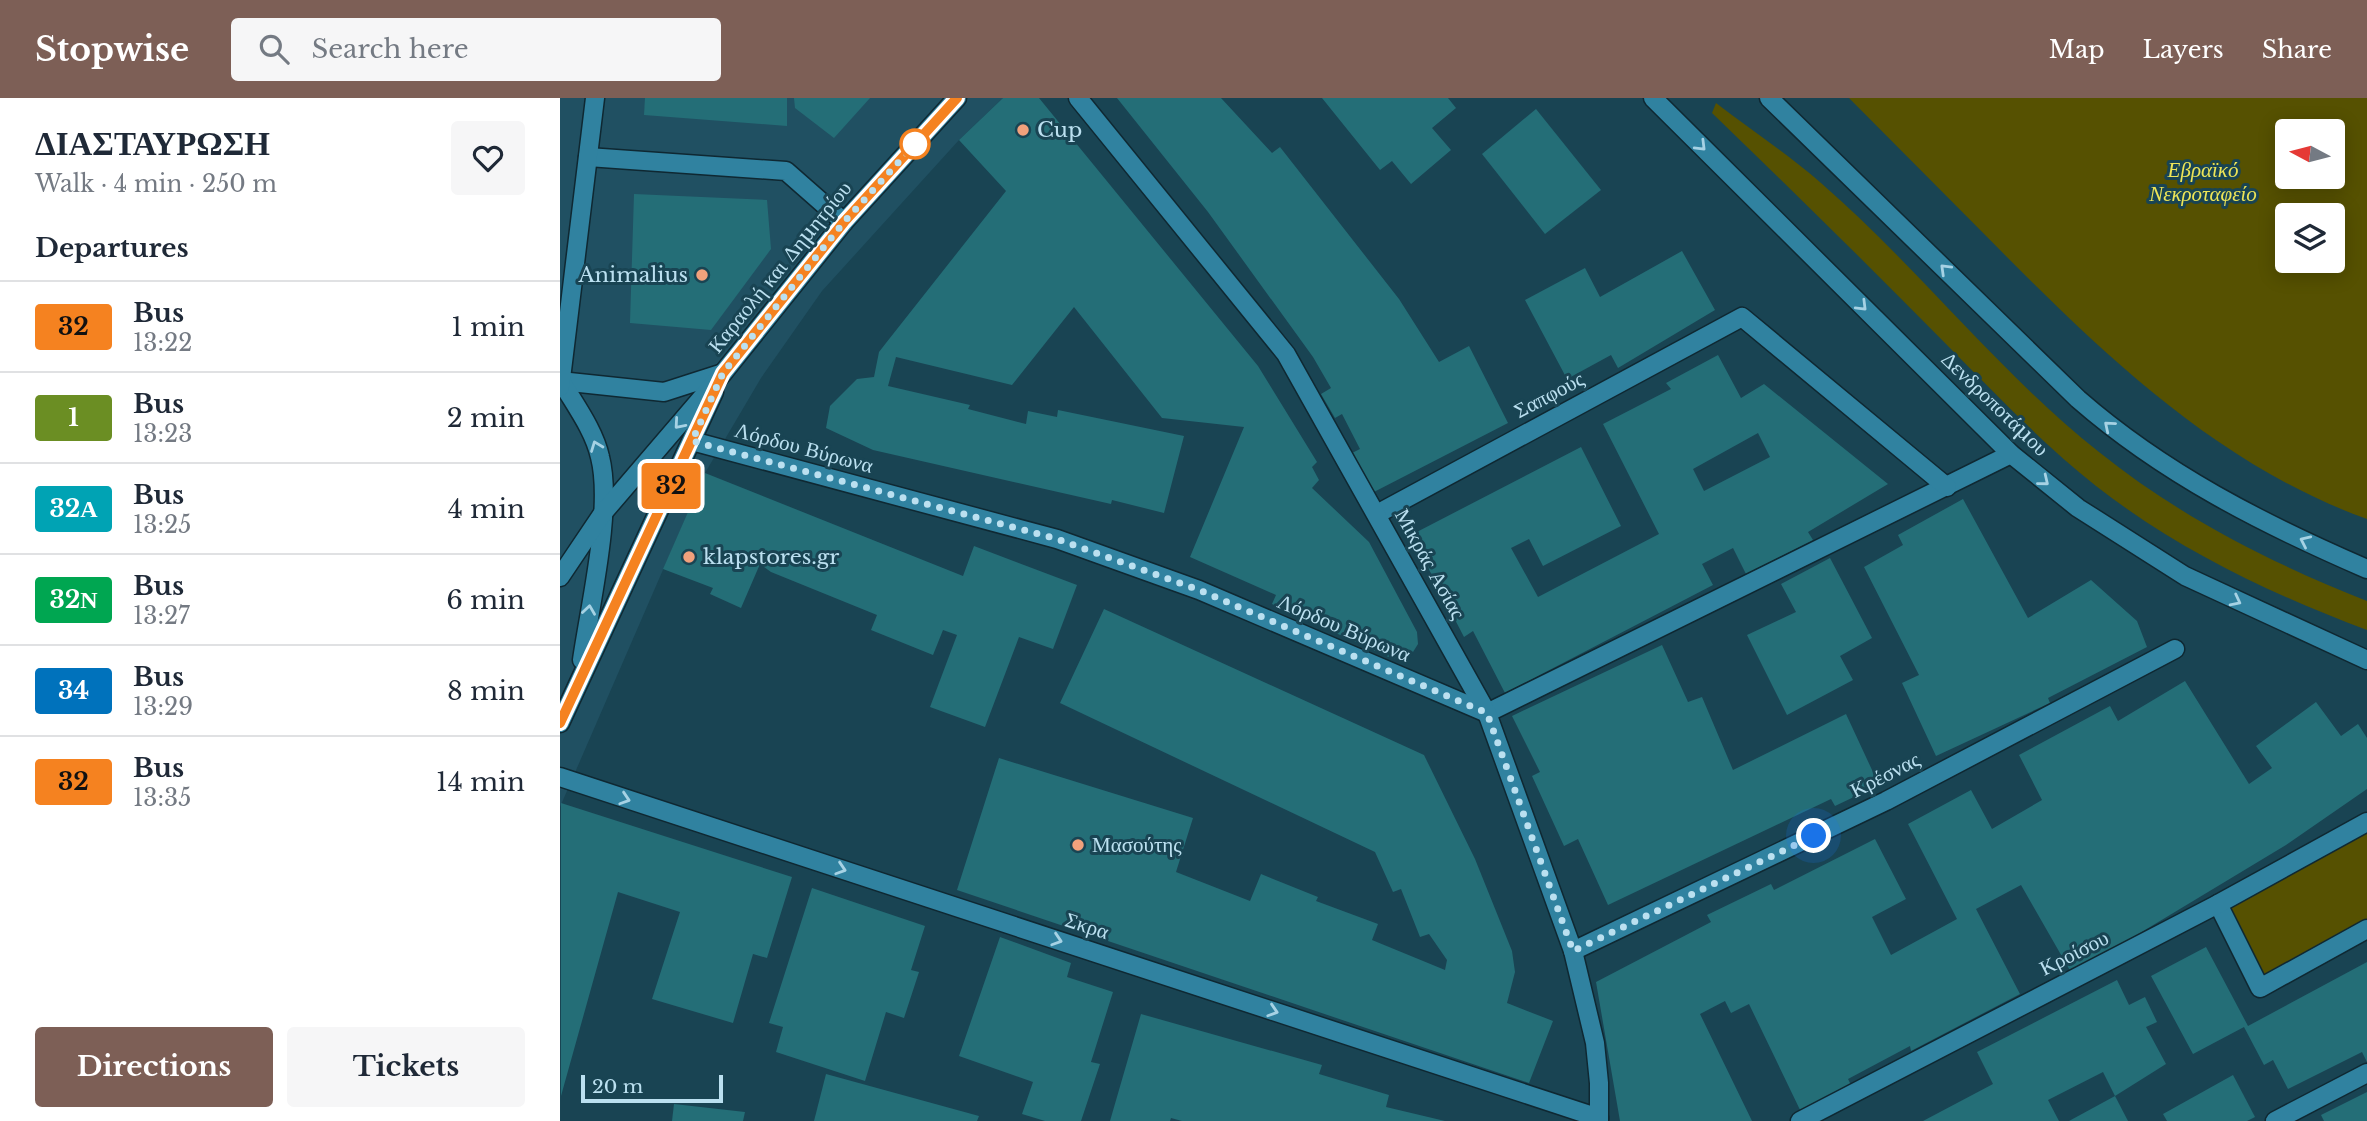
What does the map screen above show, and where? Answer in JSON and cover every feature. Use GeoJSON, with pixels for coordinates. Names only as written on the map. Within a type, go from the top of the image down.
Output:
{"type":"FeatureCollection","features":[{"type":"Feature","properties":{"kind":"street"},"geometry":{"type":"LineString","coordinates":[[560,387],[595,98]]}},
{"type":"Feature","properties":{"kind":"street","name":"Καραολή και Δημητρίου"},"geometry":{"type":"LineString","coordinates":[[723,373],[844,222],[957,98]]}},
{"type":"Feature","properties":{"kind":"street","name":"Μικράς Ασίας"},"geometry":{"type":"LineString","coordinates":[[1078,98],[1286,354],[1487,713],[1573,951],[1595,1043],[1599,1120]]}},
{"type":"Feature","properties":{"kind":"street","name":"Δενδροποτάμου"},"geometry":{"type":"LineString","coordinates":[[1653,98],[2011,454],[2094,520],[2150,556],[2249,608],[2367,660]]}},
{"type":"Feature","properties":{"kind":"street"},"geometry":{"type":"LineString","coordinates":[[1769,98],[2078,399],[2116,432],[2157,462],[2214,495],[2367,569]]}},
{"type":"Feature","properties":{"kind":"street"},"geometry":{"type":"LineString","coordinates":[[588,157],[786,171],[844,222]]}},
{"type":"Feature","properties":{"kind":"street","name":"Σαπφούς"},"geometry":{"type":"LineString","coordinates":[[1377,514],[1742,317],[1947,487]]}},
{"type":"Feature","properties":{"kind":"street"},"geometry":{"type":"LineString","coordinates":[[560,381],[664,392],[723,373]]}},
{"type":"Feature","properties":{"kind":"street"},"geometry":{"type":"LineString","coordinates":[[560,723],[579,677],[723,373]]}},
{"type":"Feature","properties":{"kind":"street"},"geometry":{"type":"LineString","coordinates":[[560,577],[603,513],[723,373]]}},
{"type":"Feature","properties":{"kind":"street"},"geometry":{"type":"LineString","coordinates":[[560,381],[591,432],[601,457],[603,513],[579,677]]}},
{"type":"Feature","properties":{"kind":"street","name":"Λόρδου Βύρωνα"},"geometry":{"type":"LineString","coordinates":[[692,441],[1057,539],[1199,590],[1487,713]]}},
{"type":"Feature","properties":{"kind":"street"},"geometry":{"type":"LineString","coordinates":[[1487,713],[2011,454]]}},
{"type":"Feature","properties":{"kind":"street","name":"Κρέσνας"},"geometry":{"type":"LineString","coordinates":[[1573,951],[1886,801],[2175,649]]}},
{"type":"Feature","properties":{"kind":"street","name":"Σκρα"},"geometry":{"type":"LineString","coordinates":[[560,777],[1599,1120]]}},
{"type":"Feature","properties":{"kind":"street","name":"Κροίσου"},"geometry":{"type":"LineString","coordinates":[[1800,1121],[2218,904],[2367,822]]}},
{"type":"Feature","properties":{"kind":"street"},"geometry":{"type":"LineString","coordinates":[[2218,904],[2260,988],[2367,929]]}},
{"type":"Feature","properties":{"kind":"street"},"geometry":{"type":"LineString","coordinates":[[2275,1121],[2367,1073]]}},
{"type":"Feature","properties":{"kind":"shaded area"},"geometry":{"type":"Polygon","coordinates":[[[560,98],[1003,98],[959,140],[822,291],[761,378],[705,473],[560,807],[560,98]]]}},
{"type":"Feature","properties":{"kind":"green space","name":"Εβραϊκό Νεκροταφείο"},"geometry":{"type":"Polygon","coordinates":[[[1849,98],[2367,98],[2367,519],[2314,497],[2216,440],[2126,370],[2042,292],[1849,98]]]}},
{"type":"Feature","properties":{"kind":"green space"},"geometry":{"type":"Polygon","coordinates":[[[1716,103],[1821,183],[1892,250],[2027,388],[2099,452],[2130,476],[2227,537],[2296,571],[2367,601],[2367,630],[2261,585],[2192,550],[2096,486],[2019,418],[1712,113],[1716,103]]]}},
{"type":"Feature","properties":{"kind":"green space"},"geometry":{"type":"Polygon","coordinates":[[[2367,822],[2367,929],[2260,988],[2218,904],[2367,822]]]}},
{"type":"Feature","properties":{"kind":"building"},"geometry":{"type":"Polygon","coordinates":[[[645,98],[787,98],[787,126],[644,115],[645,98]]]}},
{"type":"Feature","properties":{"kind":"building"},"geometry":{"type":"Polygon","coordinates":[[[794,98],[870,98],[834,138],[795,108],[794,98]]]}},
{"type":"Feature","properties":{"kind":"building"},"geometry":{"type":"Polygon","coordinates":[[[1003,98],[1039,98],[1258,366],[1317,462],[1312,467],[1319,480],[1312,488],[1369,542],[1417,632],[1418,644],[1413,652],[1393,659],[1272,604],[1276,595],[1190,557],[1244,427],[1162,418],[1074,307],[1012,385],[896,357],[888,386],[970,405],[968,409],[1026,424],[1028,411],[1057,417],[1058,410],[1184,436],[1164,513],[1112,500],[1111,504],[873,450],[826,428],[830,406],[857,379],[874,377],[879,352],[1006,191],[959,140],[1003,98]]]}},
{"type":"Feature","properties":{"kind":"building"},"geometry":{"type":"Polygon","coordinates":[[[1117,98],[1221,98],[1272,153],[1280,147],[1399,299],[1439,362],[1469,346],[1508,423],[1372,493],[1352,453],[1360,449],[1342,414],[1335,418],[1321,394],[1331,388],[1313,357],[1208,212],[1117,98]]]}},
{"type":"Feature","properties":{"kind":"building"},"geometry":{"type":"Polygon","coordinates":[[[1322,98],[1448,98],[1456,108],[1432,128],[1451,150],[1411,184],[1392,161],[1380,170],[1322,98]]]}},
{"type":"Feature","properties":{"kind":"building"},"geometry":{"type":"Polygon","coordinates":[[[1536,109],[1601,190],[1545,234],[1482,154],[1536,109]]]}},
{"type":"Feature","properties":{"kind":"building"},"geometry":{"type":"Polygon","coordinates":[[[634,194],[767,200],[771,249],[711,330],[630,323],[634,194]]]}},
{"type":"Feature","properties":{"kind":"building"},"geometry":{"type":"Polygon","coordinates":[[[1682,251],[1715,310],[1618,368],[1611,355],[1567,379],[1525,300],[1585,268],[1600,297],[1682,251]]]}},
{"type":"Feature","properties":{"kind":"building"},"geometry":{"type":"Polygon","coordinates":[[[1718,355],[1741,398],[1764,384],[1888,484],[1808,532],[1813,540],[1746,574],[1733,548],[1702,564],[1713,585],[1505,693],[1473,631],[1464,637],[1411,535],[1581,447],[1621,526],[1543,566],[1529,539],[1511,548],[1538,597],[1659,534],[1603,424],[1671,389],[1666,383],[1718,355]],[[1758,433],[1693,469],[1704,491],[1770,457],[1758,433]]]}},
{"type":"Feature","properties":{"kind":"building"},"geometry":{"type":"Polygon","coordinates":[[[705,473],[963,576],[974,546],[1077,585],[1053,649],[1019,637],[985,727],[930,707],[957,635],[943,630],[933,655],[871,630],[877,615],[771,572],[760,564],[741,608],[710,594],[713,588],[663,569],[705,473]]]}},
{"type":"Feature","properties":{"kind":"building"},"geometry":{"type":"Polygon","coordinates":[[[1963,499],[2028,618],[2091,580],[2137,621],[2147,647],[2048,698],[2050,703],[1936,756],[1902,683],[1919,675],[1864,567],[1903,545],[1898,535],[1963,499]]]}},
{"type":"Feature","properties":{"kind":"building"},"geometry":{"type":"Polygon","coordinates":[[[1830,558],[1872,638],[1840,656],[1853,680],[1787,715],[1747,635],[1796,612],[1781,584],[1830,558]]]}},
{"type":"Feature","properties":{"kind":"building"},"geometry":{"type":"Polygon","coordinates":[[[1104,609],[1424,755],[1475,859],[1512,951],[1515,972],[1507,1003],[1553,1021],[1529,1083],[957,890],[999,758],[1193,818],[1176,872],[1250,901],[1261,874],[1318,897],[1316,901],[1378,924],[1372,940],[1445,970],[1447,960],[1429,934],[1420,937],[1401,889],[1393,892],[1375,852],[1060,703],[1104,609]]]}},
{"type":"Feature","properties":{"kind":"building"},"geometry":{"type":"Polygon","coordinates":[[[1662,645],[1688,702],[1702,697],[1733,770],[1846,714],[1879,785],[1835,806],[1831,799],[1608,905],[1578,839],[1564,846],[1532,776],[1540,772],[1512,716],[1662,645]]]}},
{"type":"Feature","properties":{"kind":"building"},"geometry":{"type":"Polygon","coordinates":[[[2185,681],[2249,784],[2272,768],[2256,746],[2316,702],[2341,736],[2358,724],[2367,738],[2367,789],[2286,845],[2072,974],[2021,885],[1976,909],[2020,994],[1911,1051],[1910,1046],[1848,1079],[1853,1089],[1802,1114],[1749,1004],[1731,1013],[1725,1001],[1700,1014],[1752,1121],[1620,1121],[1596,982],[1711,922],[1707,915],[1771,884],[1774,890],[1875,839],[1906,899],[1872,917],[1891,955],[1957,919],[1908,824],[1971,790],[1992,829],[2042,800],[2019,755],[2110,706],[2118,721],[2185,681]]]}},
{"type":"Feature","properties":{"kind":"building"},"geometry":{"type":"Polygon","coordinates":[[[561,803],[792,877],[767,958],[753,954],[733,1023],[652,999],[680,912],[618,892],[561,1096],[561,803]]]}},
{"type":"Feature","properties":{"kind":"building"},"geometry":{"type":"Polygon","coordinates":[[[812,888],[925,926],[911,970],[919,972],[904,1018],[886,1012],[865,1081],[776,1052],[783,1027],[769,1023],[812,888]]]}},
{"type":"Feature","properties":{"kind":"building"},"geometry":{"type":"Polygon","coordinates":[[[1000,937],[1071,963],[1067,977],[1113,992],[1091,1062],[1100,1064],[1081,1121],[1045,1121],[1022,1114],[1033,1082],[959,1056],[1000,937]]]}},
{"type":"Feature","properties":{"kind":"building"},"geometry":{"type":"Polygon","coordinates":[[[2206,947],[2248,1026],[2367,962],[2367,1062],[2362,1052],[2288,1089],[2273,1060],[2264,1065],[2244,1027],[2193,1054],[2151,976],[2206,947]]]}},
{"type":"Feature","properties":{"kind":"building"},"geometry":{"type":"Polygon","coordinates":[[[2117,980],[2129,1005],[2145,997],[2157,1022],[2146,1027],[2166,1064],[2115,1096],[2103,1072],[2048,1100],[2059,1121],[1923,1121],[1993,1084],[1977,1052],[2117,980]]]}},
{"type":"Feature","properties":{"kind":"building"},"geometry":{"type":"Polygon","coordinates":[[[1141,1014],[1322,1065],[1319,1074],[1389,1095],[1386,1107],[1445,1121],[1182,1121],[1171,1118],[1170,1121],[1110,1121],[1141,1014]]]}},
{"type":"Feature","properties":{"kind":"building"},"geometry":{"type":"Polygon","coordinates":[[[826,1074],[979,1116],[977,1121],[814,1121],[826,1074]]]}},
{"type":"Feature","properties":{"kind":"building"},"geometry":{"type":"Polygon","coordinates":[[[2233,1075],[2255,1117],[2247,1121],[2167,1121],[2163,1114],[2233,1075]]]}},
{"type":"Feature","properties":{"kind":"building"},"geometry":{"type":"Polygon","coordinates":[[[2367,1092],[2367,1121],[2324,1121],[2321,1115],[2367,1092]]]}},
{"type":"Feature","properties":{"kind":"building"},"geometry":{"type":"Polygon","coordinates":[[[2115,1096],[2128,1121],[2069,1121],[2115,1096]]]}},
{"type":"Feature","properties":{"kind":"building"},"geometry":{"type":"Polygon","coordinates":[[[674,1104],[745,1112],[743,1121],[672,1121],[674,1104]]]}},
{"type":"Feature","properties":{"kind":"bus line","name":"32"},"geometry":{"type":"LineString","coordinates":[[560,723],[579,677],[723,373],[844,222],[957,98]]}},
{"type":"Feature","properties":{"kind":"place","name":"Cup"},"geometry":{"type":"Point","coordinates":[1023,130]}},
{"type":"Feature","properties":{"kind":"place","name":"Animalius"},"geometry":{"type":"Point","coordinates":[702,275]}},
{"type":"Feature","properties":{"kind":"place","name":"klapstores.gr"},"geometry":{"type":"Point","coordinates":[689,557]}},
{"type":"Feature","properties":{"kind":"place","name":"Μασούτης"},"geometry":{"type":"Point","coordinates":[1078,845]}},
{"type":"Feature","properties":{"kind":"route"},"geometry":{"type":"LineString","coordinates":[[915,144],[844,222],[723,373],[692,441],[1057,539],[1199,590],[1487,713],[1573,951],[1814,836]]}}]}
